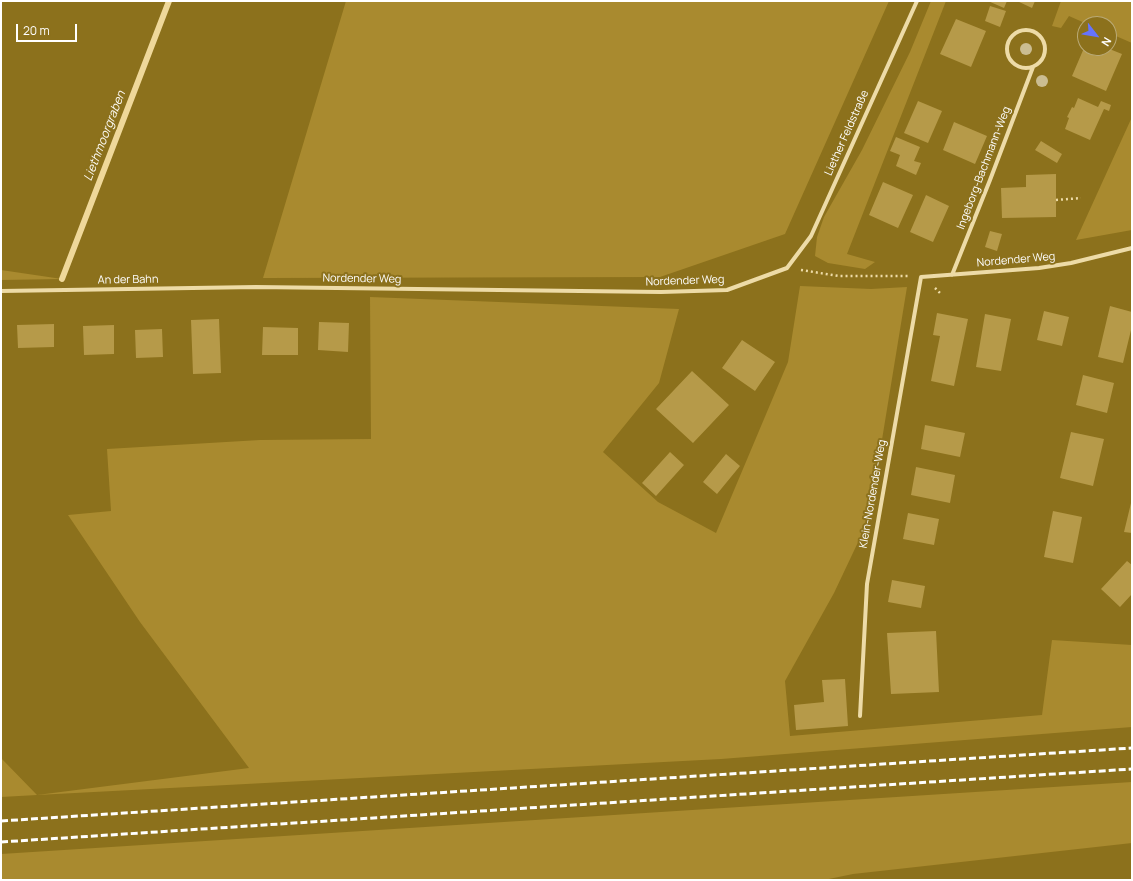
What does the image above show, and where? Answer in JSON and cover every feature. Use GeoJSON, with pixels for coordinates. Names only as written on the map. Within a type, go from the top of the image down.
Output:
{"type":"FeatureCollection","features":[{"type":"Feature","properties":{"kind":"street","name":"Liether Feldstraße"},"geometry":{"type":"LineString","coordinates":[[787,268],[811,236],[917,1]]}},
{"type":"Feature","properties":{"kind":"street","name":"Ingeborg-Bachmann-Weg"},"geometry":{"type":"LineString","coordinates":[[952,275],[1033,67],[1042,60],[1044,54],[1044,43],[1037,34],[1025,30],[1018,32],[1009,41],[1007,47],[1010,60],[1020,67],[1033,67]]}},
{"type":"Feature","properties":{"kind":"street","name":"Nordender Weg"},"geometry":{"type":"LineString","coordinates":[[921,277],[1039,268],[1071,263],[1132,248]]}},
{"type":"Feature","properties":{"kind":"street","name":"Nordender Weg"},"geometry":{"type":"LineString","coordinates":[[256,287],[662,292],[728,290],[787,268]]}},
{"type":"Feature","properties":{"kind":"street","name":"Klein-Nordender-Weg"},"geometry":{"type":"LineString","coordinates":[[860,716],[867,584],[921,277]]}},
{"type":"Feature","properties":{"kind":"street","name":"An der Bahn"},"geometry":{"type":"LineString","coordinates":[[1,291],[256,287]]}},
{"type":"Feature","properties":{"kind":"path"},"geometry":{"type":"LineString","coordinates":[[1056,200],[1082,198]]}},
{"type":"Feature","properties":{"kind":"path"},"geometry":{"type":"LineString","coordinates":[[787,268],[838,276],[921,277]]}},
{"type":"Feature","properties":{"kind":"shaded area"},"geometry":{"type":"Polygon","coordinates":[[[346,1],[889,1],[785,234],[660,277],[263,278],[346,1]]]}},
{"type":"Feature","properties":{"kind":"shaded area"},"geometry":{"type":"Polygon","coordinates":[[[931,1],[946,1],[847,254],[875,262],[865,269],[828,263],[815,256],[817,237],[824,217],[862,150],[910,52],[931,1]]]}},
{"type":"Feature","properties":{"kind":"shaded area"},"geometry":{"type":"Polygon","coordinates":[[[1061,1],[1132,1],[1132,43],[1117,36],[1117,16],[1077,16],[1077,20],[1069,16],[1061,28],[1052,26],[1061,1]]]}},
{"type":"Feature","properties":{"kind":"shaded area"},"geometry":{"type":"Polygon","coordinates":[[[1132,117],[1132,230],[1076,240],[1132,117]]]}},
{"type":"Feature","properties":{"kind":"shaded area"},"geometry":{"type":"Polygon","coordinates":[[[1,270],[62,279],[1,280],[1,270]]]}},
{"type":"Feature","properties":{"kind":"shaded area"},"geometry":{"type":"Polygon","coordinates":[[[800,286],[871,289],[907,287],[869,519],[834,593],[785,681],[790,736],[1042,715],[1052,640],[1132,645],[1132,727],[721,759],[37,795],[249,768],[140,622],[68,515],[111,511],[107,449],[260,440],[371,439],[370,297],[679,309],[659,383],[603,452],[658,502],[716,533],[788,362],[800,286]]]}},
{"type":"Feature","properties":{"kind":"shaded area"},"geometry":{"type":"Polygon","coordinates":[[[1,758],[37,795],[1,797],[1,758]]]}},
{"type":"Feature","properties":{"kind":"shaded area"},"geometry":{"type":"Polygon","coordinates":[[[1132,782],[1132,843],[853,874],[824,880],[1,880],[1,854],[1132,782]]]}},
{"type":"Feature","properties":{"kind":"building"},"geometry":{"type":"Polygon","coordinates":[[[988,1],[1007,1],[1004,8],[988,1]]]}},
{"type":"Feature","properties":{"kind":"building"},"geometry":{"type":"Polygon","coordinates":[[[1017,1],[1035,1],[1032,8],[1017,1]]]}},
{"type":"Feature","properties":{"kind":"building"},"geometry":{"type":"Polygon","coordinates":[[[990,6],[1006,11],[1000,27],[985,21],[990,6]]]}},
{"type":"Feature","properties":{"kind":"building"},"geometry":{"type":"Polygon","coordinates":[[[956,19],[986,31],[971,67],[940,54],[956,19]]]}},
{"type":"Feature","properties":{"kind":"building"},"geometry":{"type":"Polygon","coordinates":[[[1117,52],[1122,54],[1106,91],[1072,76],[1081,56],[1117,56],[1117,52]]]}},
{"type":"Feature","properties":{"kind":"building"},"geometry":{"type":"Polygon","coordinates":[[[1078,98],[1098,107],[1101,101],[1111,105],[1109,111],[1104,109],[1090,140],[1065,129],[1069,118],[1067,117],[1072,107],[1074,108],[1078,98]]]}},
{"type":"Feature","properties":{"kind":"building"},"geometry":{"type":"Polygon","coordinates":[[[918,101],[942,111],[928,143],[904,133],[918,101]]]}},
{"type":"Feature","properties":{"kind":"building"},"geometry":{"type":"Polygon","coordinates":[[[954,122],[987,136],[975,164],[943,150],[954,122]]]}},
{"type":"Feature","properties":{"kind":"building"},"geometry":{"type":"Polygon","coordinates":[[[896,137],[920,147],[914,161],[921,163],[916,175],[896,166],[900,155],[890,151],[896,137]]]}},
{"type":"Feature","properties":{"kind":"building"},"geometry":{"type":"Polygon","coordinates":[[[1041,141],[1062,154],[1057,163],[1035,150],[1041,141]]]}},
{"type":"Feature","properties":{"kind":"building"},"geometry":{"type":"Polygon","coordinates":[[[1056,174],[1056,217],[1002,218],[1001,188],[1026,187],[1026,175],[1056,174]]]}},
{"type":"Feature","properties":{"kind":"building"},"geometry":{"type":"Polygon","coordinates":[[[883,182],[913,195],[898,228],[869,215],[883,182]]]}},
{"type":"Feature","properties":{"kind":"building"},"geometry":{"type":"Polygon","coordinates":[[[926,195],[949,206],[933,242],[910,232],[926,195]]]}},
{"type":"Feature","properties":{"kind":"building"},"geometry":{"type":"Polygon","coordinates":[[[990,231],[1002,234],[997,251],[985,247],[990,231]]]}},
{"type":"Feature","properties":{"kind":"building"},"geometry":{"type":"Polygon","coordinates":[[[1110,306],[1132,312],[1132,326],[1123,363],[1098,357],[1110,306]]]}},
{"type":"Feature","properties":{"kind":"building"},"geometry":{"type":"Polygon","coordinates":[[[1044,311],[1069,317],[1062,346],[1037,340],[1044,311]]]}},
{"type":"Feature","properties":{"kind":"building"},"geometry":{"type":"Polygon","coordinates":[[[937,313],[968,319],[954,386],[931,381],[940,336],[933,335],[937,313]]]}},
{"type":"Feature","properties":{"kind":"building"},"geometry":{"type":"Polygon","coordinates":[[[985,314],[1011,319],[1001,371],[976,367],[985,314]]]}},
{"type":"Feature","properties":{"kind":"building"},"geometry":{"type":"Polygon","coordinates":[[[219,319],[221,373],[193,374],[191,320],[219,319]]]}},
{"type":"Feature","properties":{"kind":"building"},"geometry":{"type":"Polygon","coordinates":[[[319,322],[349,323],[348,352],[318,350],[319,322]]]}},
{"type":"Feature","properties":{"kind":"building"},"geometry":{"type":"Polygon","coordinates":[[[54,324],[54,347],[18,348],[17,325],[54,324]]]}},
{"type":"Feature","properties":{"kind":"building"},"geometry":{"type":"Polygon","coordinates":[[[114,325],[114,354],[84,355],[83,326],[114,325]]]}},
{"type":"Feature","properties":{"kind":"building"},"geometry":{"type":"Polygon","coordinates":[[[263,327],[298,328],[298,355],[262,355],[263,327]]]}},
{"type":"Feature","properties":{"kind":"building"},"geometry":{"type":"Polygon","coordinates":[[[162,329],[163,357],[136,358],[135,330],[162,329]]]}},
{"type":"Feature","properties":{"kind":"building"},"geometry":{"type":"Polygon","coordinates":[[[742,340],[775,362],[755,391],[722,368],[742,340]]]}},
{"type":"Feature","properties":{"kind":"building"},"geometry":{"type":"Polygon","coordinates":[[[692,371],[729,405],[693,443],[656,409],[692,371]]]}},
{"type":"Feature","properties":{"kind":"building"},"geometry":{"type":"Polygon","coordinates":[[[1083,375],[1114,383],[1107,413],[1076,405],[1083,375]]]}},
{"type":"Feature","properties":{"kind":"building"},"geometry":{"type":"Polygon","coordinates":[[[925,425],[965,433],[960,457],[921,449],[925,425]]]}},
{"type":"Feature","properties":{"kind":"building"},"geometry":{"type":"Polygon","coordinates":[[[1071,432],[1104,439],[1093,486],[1060,478],[1071,432]]]}},
{"type":"Feature","properties":{"kind":"building"},"geometry":{"type":"Polygon","coordinates":[[[670,452],[684,465],[656,496],[642,483],[670,452]]]}},
{"type":"Feature","properties":{"kind":"building"},"geometry":{"type":"Polygon","coordinates":[[[726,454],[740,466],[717,494],[703,482],[726,454]]]}},
{"type":"Feature","properties":{"kind":"building"},"geometry":{"type":"Polygon","coordinates":[[[916,467],[955,475],[950,503],[911,495],[916,467]]]}},
{"type":"Feature","properties":{"kind":"building"},"geometry":{"type":"Polygon","coordinates":[[[1132,503],[1132,533],[1124,532],[1132,503]]]}},
{"type":"Feature","properties":{"kind":"building"},"geometry":{"type":"Polygon","coordinates":[[[1053,511],[1082,517],[1073,563],[1044,557],[1053,511]]]}},
{"type":"Feature","properties":{"kind":"building"},"geometry":{"type":"Polygon","coordinates":[[[908,513],[939,519],[934,545],[903,539],[908,513]]]}},
{"type":"Feature","properties":{"kind":"building"},"geometry":{"type":"Polygon","coordinates":[[[1127,561],[1132,565],[1132,594],[1120,607],[1101,589],[1127,561]]]}},
{"type":"Feature","properties":{"kind":"building"},"geometry":{"type":"Polygon","coordinates":[[[892,580],[925,586],[921,608],[888,602],[892,580]]]}},
{"type":"Feature","properties":{"kind":"building"},"geometry":{"type":"Polygon","coordinates":[[[936,631],[939,692],[891,694],[887,633],[936,631]]]}},
{"type":"Feature","properties":{"kind":"building"},"geometry":{"type":"Polygon","coordinates":[[[845,679],[848,726],[796,730],[794,705],[824,702],[822,680],[845,679]]]}},
{"type":"Feature","properties":{"kind":"waterway","name":"Liethmoorgraben"},"geometry":{"type":"LineString","coordinates":[[62,279],[169,1]]}},
{"type":"Feature","properties":{"kind":"railway"},"geometry":{"type":"LineString","coordinates":[[1,821],[1132,748]]}},
{"type":"Feature","properties":{"kind":"railway"},"geometry":{"type":"LineString","coordinates":[[1,842],[1132,769]]}}]}
